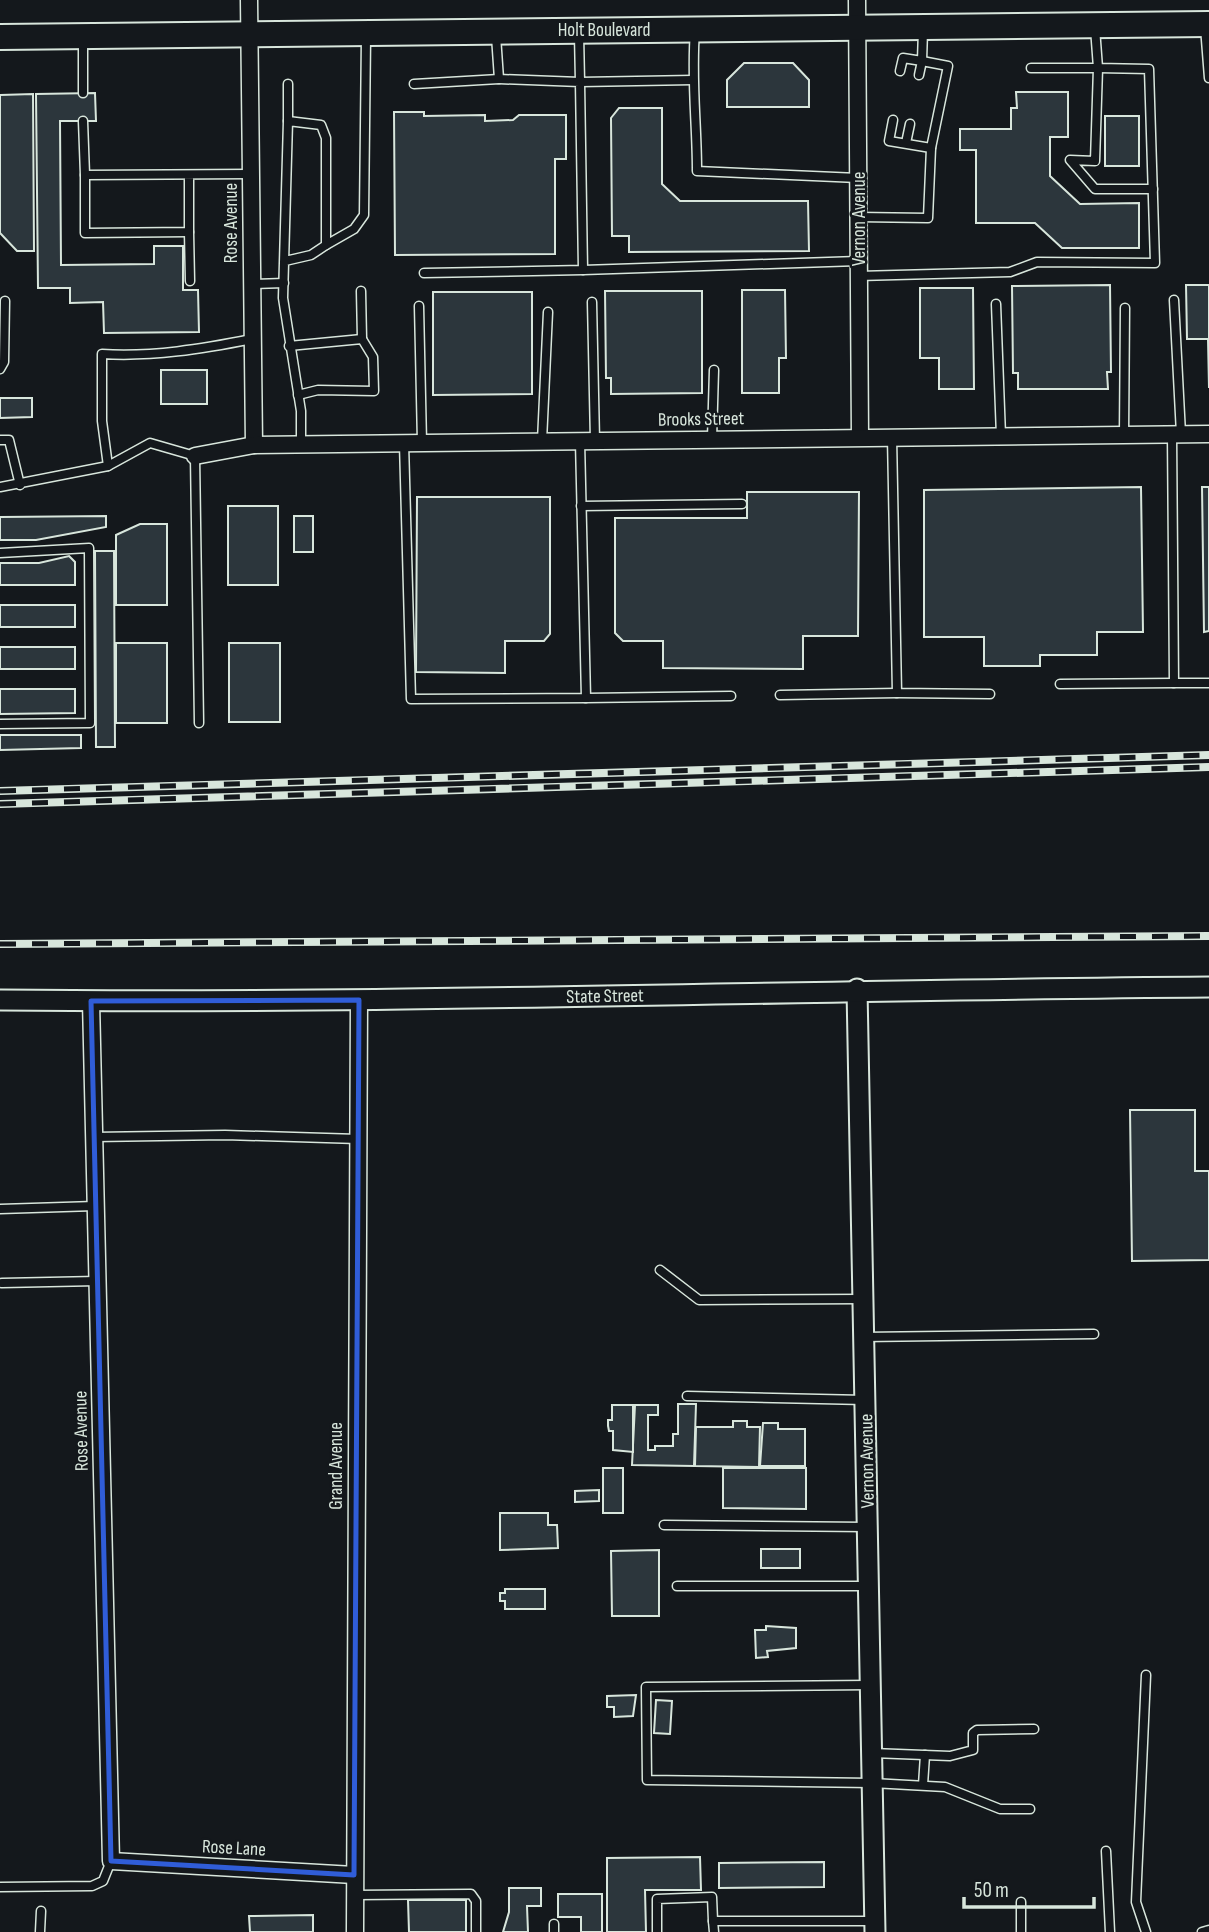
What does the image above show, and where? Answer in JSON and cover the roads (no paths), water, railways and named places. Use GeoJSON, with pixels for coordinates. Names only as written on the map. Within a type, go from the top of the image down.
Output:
{"type":"FeatureCollection","features":[{"type":"Feature","properties":{"kind":"main road","name":"Holt Boulevard"},"geometry":{"type":"LineString","coordinates":[[0,37],[1207,24]]}},
{"type":"Feature","properties":{"kind":"street","name":"Rose Avenue"},"geometry":{"type":"LineString","coordinates":[[249,0],[254,445]]}},
{"type":"Feature","properties":{"kind":"street","name":"Vernon Avenue"},"geometry":{"type":"LineString","coordinates":[[857,0],[860,437]]}},
{"type":"Feature","properties":{"kind":"street","name":"Brooks Street"},"geometry":{"type":"LineString","coordinates":[[195,456],[254,445],[1209,434]]}},
{"type":"Feature","properties":{"kind":"street","name":"State Street"},"geometry":{"type":"LineString","coordinates":[[0,1000],[359,1000],[857,989],[1209,987]]}},
{"type":"Feature","properties":{"kind":"street","name":"Vernon Avenue"},"geometry":{"type":"LineString","coordinates":[[857,989],[875,1927]]}},
{"type":"Feature","properties":{"kind":"street","name":"Grand Avenue"},"geometry":{"type":"LineString","coordinates":[[355,1932],[359,1000]]}},
{"type":"Feature","properties":{"kind":"street","name":"Rose Avenue"},"geometry":{"type":"LineString","coordinates":[[91,1001],[111,1861]]}},
{"type":"Feature","properties":{"kind":"street","name":"Rose Lane"},"geometry":{"type":"LineString","coordinates":[[111,1861],[354,1875]]}},
{"type":"Feature","properties":{"kind":"lane"},"geometry":{"type":"LineString","coordinates":[[1207,24],[1209,78]]}},
{"type":"Feature","properties":{"kind":"lane"},"geometry":{"type":"LineString","coordinates":[[1095,25],[1098,68],[1095,161],[1070,160],[1095,190],[1153,189]]}},
{"type":"Feature","properties":{"kind":"lane"},"geometry":{"type":"LineString","coordinates":[[919,75],[923,27]]}},
{"type":"Feature","properties":{"kind":"lane"},"geometry":{"type":"LineString","coordinates":[[579,29],[583,270]]}},
{"type":"Feature","properties":{"kind":"lane"},"geometry":{"type":"LineString","coordinates":[[695,29],[693,80],[697,121],[696,171],[858,178]]}},
{"type":"Feature","properties":{"kind":"lane"},"geometry":{"type":"LineString","coordinates":[[496,30],[499,79]]}},
{"type":"Feature","properties":{"kind":"lane"},"geometry":{"type":"LineString","coordinates":[[285,261],[311,255],[354,229],[364,215],[366,32]]}},
{"type":"Feature","properties":{"kind":"lane"},"geometry":{"type":"LineString","coordinates":[[83,36],[83,93]]}},
{"type":"Feature","properties":{"kind":"lane"},"geometry":{"type":"LineString","coordinates":[[858,217],[928,218],[931,148],[948,66],[903,58],[900,71]]}},
{"type":"Feature","properties":{"kind":"lane"},"geometry":{"type":"LineString","coordinates":[[424,273],[859,268],[1010,272],[1037,262],[1155,263],[1149,69],[1031,68]]}},
{"type":"Feature","properties":{"kind":"lane"},"geometry":{"type":"LineString","coordinates":[[414,84],[499,79],[580,82],[693,80]]}},
{"type":"Feature","properties":{"kind":"lane"},"geometry":{"type":"LineString","coordinates":[[288,84],[284,283],[289,346],[298,395],[301,444]]}},
{"type":"Feature","properties":{"kind":"lane"},"geometry":{"type":"LineString","coordinates":[[892,120],[889,141],[931,148]]}},
{"type":"Feature","properties":{"kind":"lane"},"geometry":{"type":"LineString","coordinates":[[83,121],[85,233],[189,232]]}},
{"type":"Feature","properties":{"kind":"lane"},"geometry":{"type":"LineString","coordinates":[[288,121],[321,124],[326,138],[326,245]]}},
{"type":"Feature","properties":{"kind":"lane"},"geometry":{"type":"LineString","coordinates":[[906,143],[910,124]]}},
{"type":"Feature","properties":{"kind":"lane"},"geometry":{"type":"LineString","coordinates":[[85,175],[251,174]]}},
{"type":"Feature","properties":{"kind":"lane"},"geometry":{"type":"LineString","coordinates":[[189,175],[190,281]]}},
{"type":"Feature","properties":{"kind":"lane"},"geometry":{"type":"LineString","coordinates":[[252,284],[284,283]]}},
{"type":"Feature","properties":{"kind":"lane"},"geometry":{"type":"LineString","coordinates":[[298,395],[318,390],[374,391],[373,356],[362,338],[361,291]]}},
{"type":"Feature","properties":{"kind":"lane"},"geometry":{"type":"LineString","coordinates":[[1174,300],[1174,683]]}},
{"type":"Feature","properties":{"kind":"lane"},"geometry":{"type":"LineString","coordinates":[[0,369],[4,362],[5,301]]}},
{"type":"Feature","properties":{"kind":"lane"},"geometry":{"type":"LineString","coordinates":[[586,698],[581,506],[587,441],[592,302]]}},
{"type":"Feature","properties":{"kind":"lane"},"geometry":{"type":"LineString","coordinates":[[996,304],[1001,436]]}},
{"type":"Feature","properties":{"kind":"lane"},"geometry":{"type":"LineString","coordinates":[[419,306],[422,443]]}},
{"type":"Feature","properties":{"kind":"lane"},"geometry":{"type":"LineString","coordinates":[[1124,435],[1125,308]]}},
{"type":"Feature","properties":{"kind":"lane"},"geometry":{"type":"LineString","coordinates":[[542,441],[548,312]]}},
{"type":"Feature","properties":{"kind":"lane"},"geometry":{"type":"LineString","coordinates":[[289,346],[362,338]]}},
{"type":"Feature","properties":{"kind":"lane"},"geometry":{"type":"LineString","coordinates":[[108,466],[102,421],[102,354],[135,356],[202,349],[252,339]]}},
{"type":"Feature","properties":{"kind":"lane"},"geometry":{"type":"LineString","coordinates":[[712,439],[714,370]]}},
{"type":"Feature","properties":{"kind":"lane"},"geometry":{"type":"LineString","coordinates":[[892,437],[897,693]]}},
{"type":"Feature","properties":{"kind":"lane"},"geometry":{"type":"LineString","coordinates":[[0,440],[9,440],[20,485]]}},
{"type":"Feature","properties":{"kind":"lane"},"geometry":{"type":"LineString","coordinates":[[0,487],[108,466],[150,443],[195,456],[199,723]]}},
{"type":"Feature","properties":{"kind":"lane"},"geometry":{"type":"LineString","coordinates":[[404,443],[411,699],[731,696]]}},
{"type":"Feature","properties":{"kind":"lane"},"geometry":{"type":"LineString","coordinates":[[581,506],[743,504]]}},
{"type":"Feature","properties":{"kind":"lane"},"geometry":{"type":"LineString","coordinates":[[0,553],[89,548],[90,723],[0,724]]}},
{"type":"Feature","properties":{"kind":"lane"},"geometry":{"type":"LineString","coordinates":[[1060,684],[1209,683]]}},
{"type":"Feature","properties":{"kind":"lane"},"geometry":{"type":"LineString","coordinates":[[780,695],[990,694]]}},
{"type":"Feature","properties":{"kind":"lane"},"geometry":{"type":"LineString","coordinates":[[94,1137],[226,1135],[358,1139]]}},
{"type":"Feature","properties":{"kind":"lane"},"geometry":{"type":"LineString","coordinates":[[0,1209],[96,1206]]}},
{"type":"Feature","properties":{"kind":"lane"},"geometry":{"type":"LineString","coordinates":[[660,1270],[699,1300],[863,1299]]}},
{"type":"Feature","properties":{"kind":"lane"},"geometry":{"type":"LineString","coordinates":[[2,1283],[97,1281]]}},
{"type":"Feature","properties":{"kind":"lane"},"geometry":{"type":"LineString","coordinates":[[863,1337],[1094,1334]]}},
{"type":"Feature","properties":{"kind":"lane"},"geometry":{"type":"LineString","coordinates":[[687,1396],[865,1400]]}},
{"type":"Feature","properties":{"kind":"lane"},"geometry":{"type":"LineString","coordinates":[[664,1525],[867,1527]]}},
{"type":"Feature","properties":{"kind":"lane"},"geometry":{"type":"LineString","coordinates":[[677,1586],[868,1586]]}},
{"type":"Feature","properties":{"kind":"lane"},"geometry":{"type":"LineString","coordinates":[[1146,1675],[1136,1902],[1146,1932]]}},
{"type":"Feature","properties":{"kind":"lane"},"geometry":{"type":"LineString","coordinates":[[870,1685],[646,1687],[646,1780],[872,1783],[945,1787],[1000,1809],[1030,1809]]}},
{"type":"Feature","properties":{"kind":"lane"},"geometry":{"type":"LineString","coordinates":[[872,1753],[950,1756],[973,1750],[976,1730],[1034,1729]]}},
{"type":"Feature","properties":{"kind":"lane"},"geometry":{"type":"LineString","coordinates":[[923,1786],[925,1755]]}},
{"type":"Feature","properties":{"kind":"lane"},"geometry":{"type":"LineString","coordinates":[[1106,1851],[1110,1932]]}},
{"type":"Feature","properties":{"kind":"lane"},"geometry":{"type":"LineString","coordinates":[[0,1887],[92,1886],[103,1881],[111,1861]]}},
{"type":"Feature","properties":{"kind":"lane"},"geometry":{"type":"LineString","coordinates":[[355,1895],[471,1895],[476,1901],[476,1932]]}},
{"type":"Feature","properties":{"kind":"lane"},"geometry":{"type":"LineString","coordinates":[[657,1932],[657,1899],[712,1897],[714,1932]]}},
{"type":"Feature","properties":{"kind":"lane"},"geometry":{"type":"LineString","coordinates":[[1021,1902],[1021,1932]]}},
{"type":"Feature","properties":{"kind":"lane"},"geometry":{"type":"LineString","coordinates":[[40,1932],[41,1911]]}},
{"type":"Feature","properties":{"kind":"lane"},"geometry":{"type":"LineString","coordinates":[[713,1921],[844,1921],[875,1927]]}},
{"type":"Feature","properties":{"kind":"lane"},"geometry":{"type":"LineString","coordinates":[[844,1921],[844,1932]]}},
{"type":"Feature","properties":{"kind":"lane"},"geometry":{"type":"LineString","coordinates":[[1202,1932],[1209,1930]]}},
{"type":"Feature","properties":{"kind":"railway"},"geometry":{"type":"LineString","coordinates":[[0,791],[1209,755]]}},
{"type":"Feature","properties":{"kind":"railway"},"geometry":{"type":"LineString","coordinates":[[0,804],[1209,767]]}},
{"type":"Feature","properties":{"kind":"railway"},"geometry":{"type":"LineString","coordinates":[[0,944],[1209,936]]}}]}
